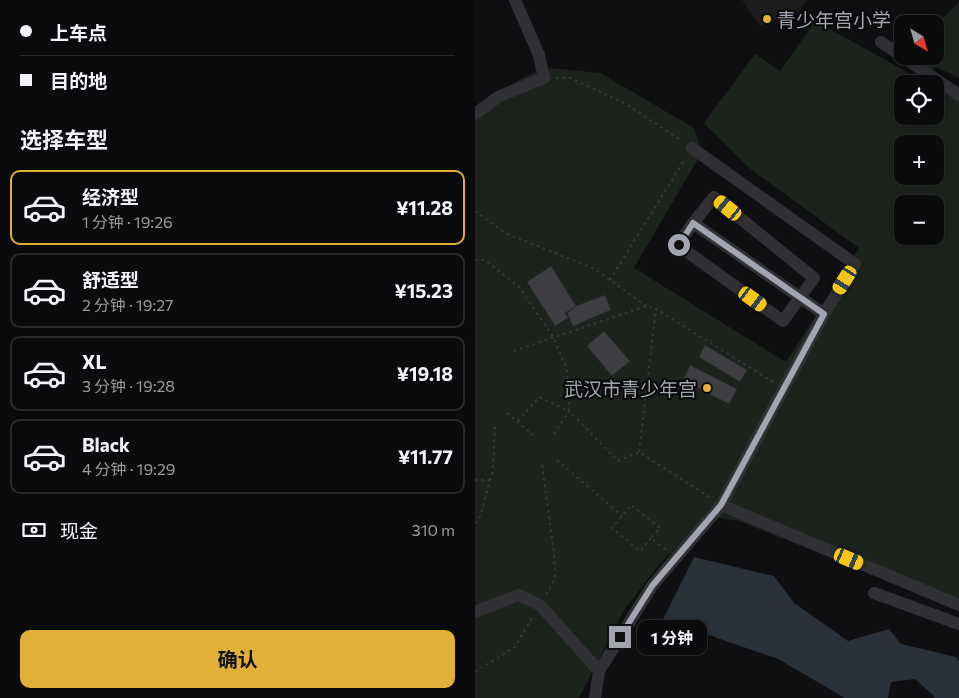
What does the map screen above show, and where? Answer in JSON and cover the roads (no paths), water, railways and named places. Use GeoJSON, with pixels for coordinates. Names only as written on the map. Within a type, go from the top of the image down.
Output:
{"type":"FeatureCollection","features":[{"type":"Feature","properties":{"kind":"street"},"geometry":{"type":"LineString","coordinates":[[475,114],[498,97],[544,78],[539,55],[515,0]]}},
{"type":"Feature","properties":{"kind":"street"},"geometry":{"type":"LineString","coordinates":[[881,42],[959,95]]}},
{"type":"Feature","properties":{"kind":"street"},"geometry":{"type":"LineString","coordinates":[[595,698],[599,671],[652,586],[721,505],[824,314],[855,264],[692,148]]}},
{"type":"Feature","properties":{"kind":"street"},"geometry":{"type":"LineString","coordinates":[[714,196],[814,278],[783,321],[679,245],[693,223],[714,196]]}},
{"type":"Feature","properties":{"kind":"street"},"geometry":{"type":"LineString","coordinates":[[693,223],[824,314]]}},
{"type":"Feature","properties":{"kind":"street"},"geometry":{"type":"LineString","coordinates":[[721,505],[959,605]]}},
{"type":"Feature","properties":{"kind":"street"},"geometry":{"type":"LineString","coordinates":[[874,593],[959,624]]}},
{"type":"Feature","properties":{"kind":"street"},"geometry":{"type":"LineString","coordinates":[[475,612],[518,595],[540,606],[599,671]]}},
{"type":"Feature","properties":{"kind":"place","name":"青少年宫小学"},"geometry":{"type":"Point","coordinates":[767,19]}},
{"type":"Feature","properties":{"kind":"place","name":"武汉市青少年宫"},"geometry":{"type":"Point","coordinates":[707,388]}}]}
